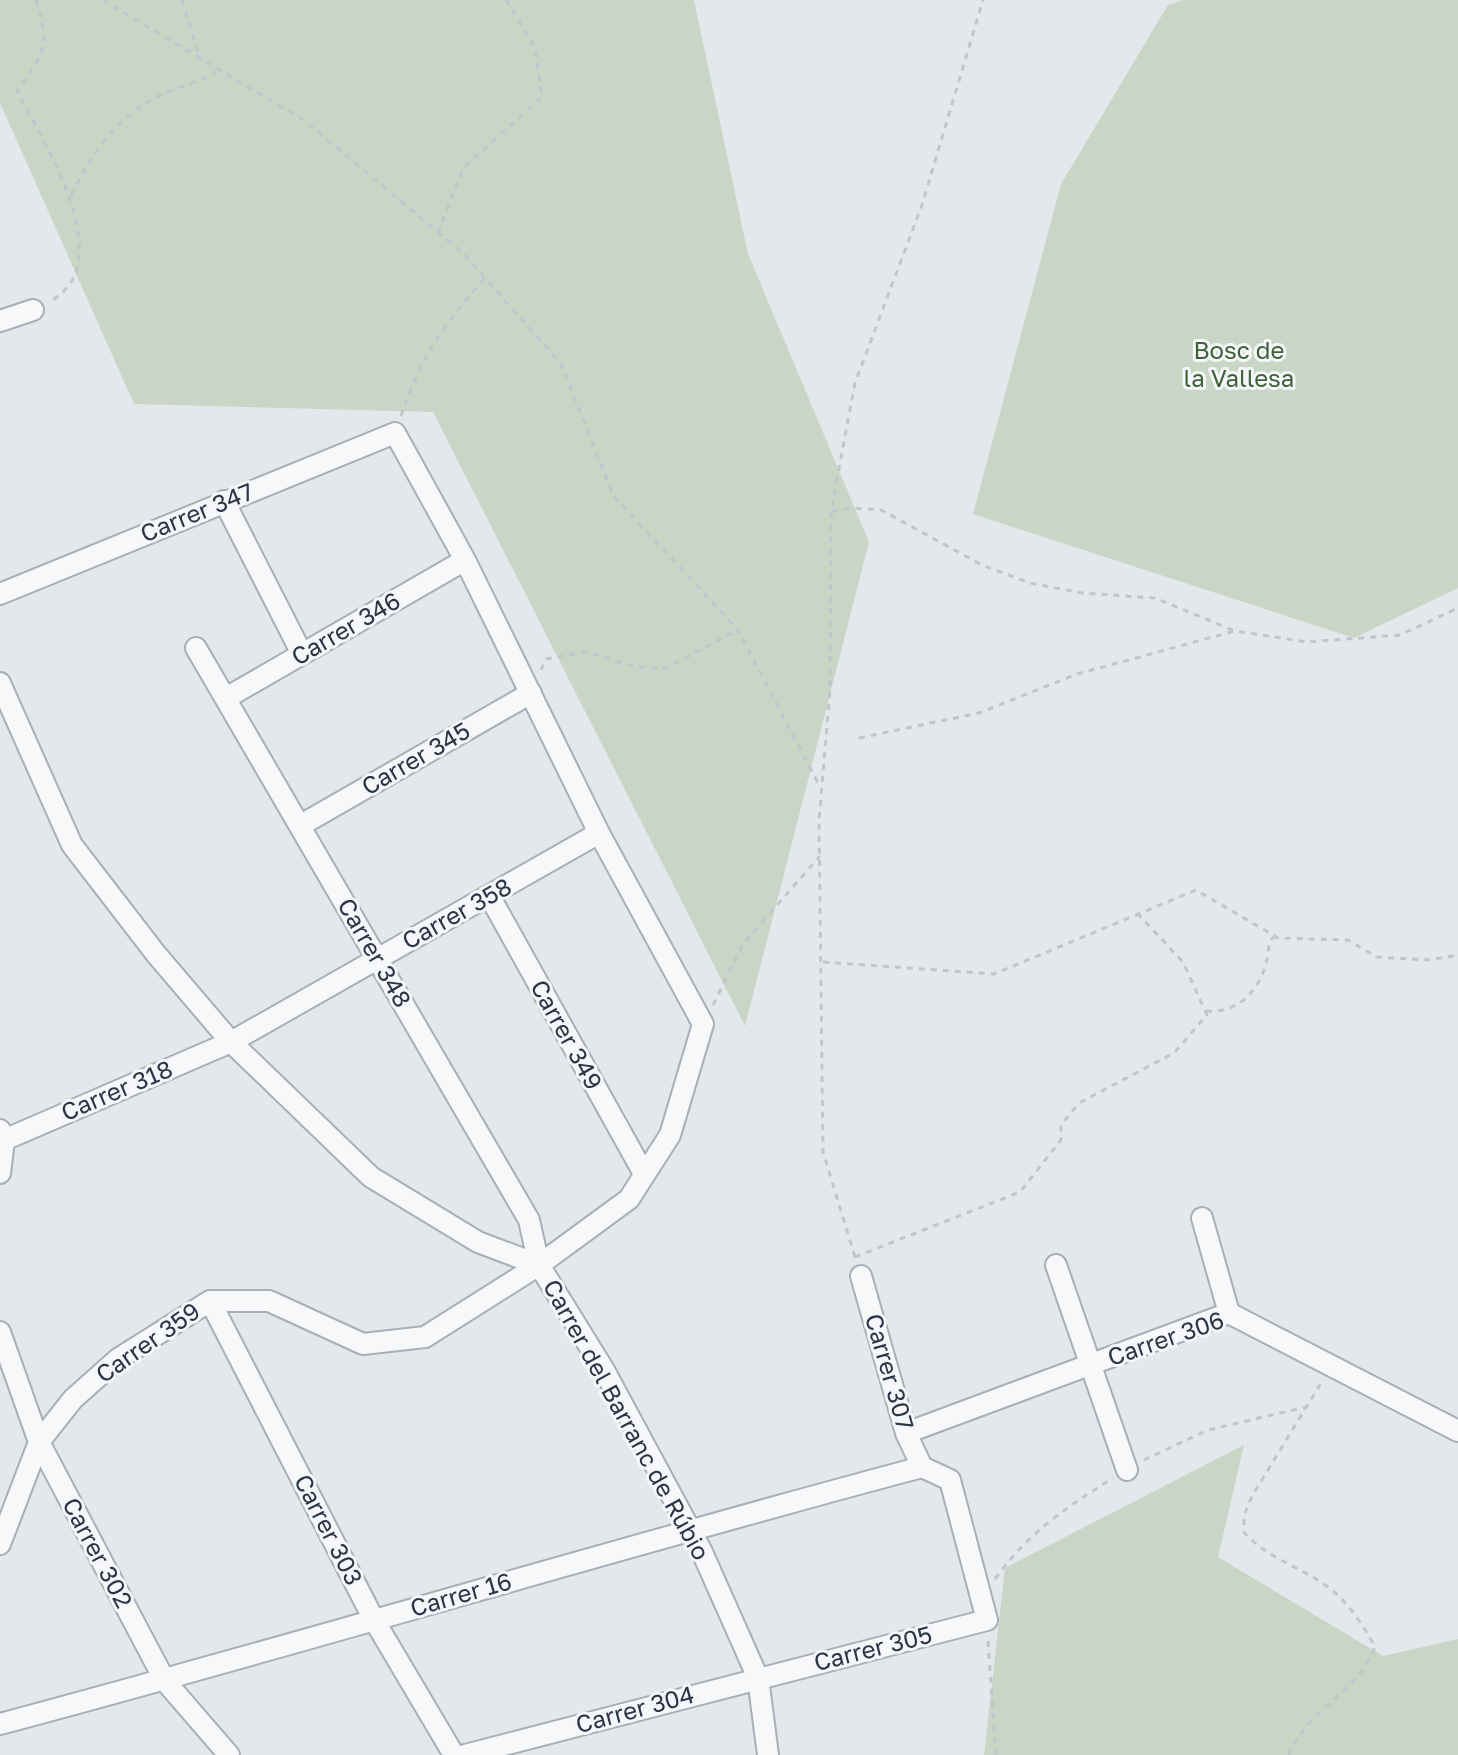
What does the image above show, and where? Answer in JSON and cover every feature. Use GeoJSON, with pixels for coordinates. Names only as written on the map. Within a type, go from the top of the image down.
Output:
{"type":"FeatureCollection","features":[{"type":"Feature","properties":{"kind":"street"},"geometry":{"type":"LineString","coordinates":[[0,321],[33,310]]}},
{"type":"Feature","properties":{"kind":"street"},"geometry":{"type":"LineString","coordinates":[[395,433],[465,560],[599,833],[703,1024]]}},
{"type":"Feature","properties":{"kind":"street","name":"Carrer 347"},"geometry":{"type":"LineString","coordinates":[[0,594],[395,433]]}},
{"type":"Feature","properties":{"kind":"street"},"geometry":{"type":"LineString","coordinates":[[224,501],[302,654]]}},
{"type":"Feature","properties":{"kind":"street","name":"Carrer 346"},"geometry":{"type":"LineString","coordinates":[[226,698],[465,560]]}},
{"type":"Feature","properties":{"kind":"street","name":"Carrer 348"},"geometry":{"type":"LineString","coordinates":[[196,648],[529,1220],[539,1265]]}},
{"type":"Feature","properties":{"kind":"street","name":"Carrer del Barranc de Rúbio"},"geometry":{"type":"LineString","coordinates":[[0,683],[72,845],[156,954],[231,1042],[371,1177],[478,1242],[539,1265],[604,1370],[689,1529],[758,1678],[768,1755]]}},
{"type":"Feature","properties":{"kind":"street","name":"Carrer 345"},"geometry":{"type":"LineString","coordinates":[[301,825],[531,693]]}},
{"type":"Feature","properties":{"kind":"street","name":"Carrer 358"},"geometry":{"type":"LineString","coordinates":[[231,1042],[599,833]]}},
{"type":"Feature","properties":{"kind":"street","name":"Carrer 349"},"geometry":{"type":"LineString","coordinates":[[490,897],[643,1172]]}},
{"type":"Feature","properties":{"kind":"street","name":"Carrer 359"},"geometry":{"type":"LineString","coordinates":[[0,1544],[39,1442],[73,1399],[118,1359],[210,1301],[269,1301],[363,1344],[425,1337],[539,1265],[629,1199],[643,1172],[670,1135],[703,1024]]}},
{"type":"Feature","properties":{"kind":"street","name":"Carrer 318"},"geometry":{"type":"LineString","coordinates":[[2,1135],[231,1042]]}},
{"type":"Feature","properties":{"kind":"street"},"geometry":{"type":"LineString","coordinates":[[0,1173],[2,1135]]}},
{"type":"Feature","properties":{"kind":"street"},"geometry":{"type":"LineString","coordinates":[[1202,1218],[1229,1313]]}},
{"type":"Feature","properties":{"kind":"street"},"geometry":{"type":"LineString","coordinates":[[1056,1265],[1127,1470]]}},
{"type":"Feature","properties":{"kind":"street","name":"Carrer 307"},"geometry":{"type":"LineString","coordinates":[[858,1266],[906,1433],[922,1467]]}},
{"type":"Feature","properties":{"kind":"street","name":"Carrer 303"},"geometry":{"type":"LineString","coordinates":[[210,1301],[374,1620],[454,1755]]}},
{"type":"Feature","properties":{"kind":"street","name":"Carrer 306"},"geometry":{"type":"LineString","coordinates":[[906,1433],[1229,1313],[1458,1431]]}},
{"type":"Feature","properties":{"kind":"street","name":"Carrer 302"},"geometry":{"type":"LineString","coordinates":[[0,1332],[39,1442],[165,1681],[229,1755]]}},
{"type":"Feature","properties":{"kind":"street"},"geometry":{"type":"LineString","coordinates":[[922,1467],[950,1480],[987,1620]]}},
{"type":"Feature","properties":{"kind":"street","name":"Carrer 16"},"geometry":{"type":"LineString","coordinates":[[0,1724],[165,1681],[689,1529],[922,1467]]}},
{"type":"Feature","properties":{"kind":"street","name":"Carrer 305"},"geometry":{"type":"LineString","coordinates":[[758,1678],[987,1620]]}},
{"type":"Feature","properties":{"kind":"street","name":"Carrer 304"},"geometry":{"type":"LineString","coordinates":[[465,1755],[758,1678]]}},
{"type":"Feature","properties":{"kind":"path"},"geometry":{"type":"LineString","coordinates":[[33,310],[63,295],[80,261],[71,195],[17,91],[40,59],[46,34],[36,0]]}},
{"type":"Feature","properties":{"kind":"path"},"geometry":{"type":"LineString","coordinates":[[103,0],[305,121],[438,233],[485,278],[561,364],[613,495],[738,630],[820,788]]}},
{"type":"Feature","properties":{"kind":"path"},"geometry":{"type":"LineString","coordinates":[[182,0],[201,61]]}},
{"type":"Feature","properties":{"kind":"path"},"geometry":{"type":"LineString","coordinates":[[438,233],[463,168],[542,97],[535,48],[506,0]]}},
{"type":"Feature","properties":{"kind":"path"},"geometry":{"type":"LineString","coordinates":[[983,0],[922,205],[855,383],[831,511],[830,690],[820,788],[823,1152],[858,1266],[1020,1192],[1061,1140],[1061,1125],[1079,1103],[1174,1053],[1207,1015],[1183,962],[1138,914]]}},
{"type":"Feature","properties":{"kind":"path"},"geometry":{"type":"LineString","coordinates":[[71,195],[96,147],[128,115],[158,97],[219,71]]}},
{"type":"Feature","properties":{"kind":"path"},"geometry":{"type":"LineString","coordinates":[[395,433],[416,371],[434,339],[485,278]]}},
{"type":"Feature","properties":{"kind":"path"},"geometry":{"type":"LineString","coordinates":[[831,511],[852,508],[881,510],[982,565],[1030,583],[1082,593],[1155,598],[1235,631],[1307,642],[1400,635],[1458,608]]}},
{"type":"Feature","properties":{"kind":"path"},"geometry":{"type":"LineString","coordinates":[[531,693],[546,659],[586,652],[636,667],[666,668],[738,630]]}},
{"type":"Feature","properties":{"kind":"path"},"geometry":{"type":"LineString","coordinates":[[859,738],[979,713],[1077,674],[1235,631]]}},
{"type":"Feature","properties":{"kind":"path"},"geometry":{"type":"LineString","coordinates":[[703,1024],[743,944],[820,856]]}},
{"type":"Feature","properties":{"kind":"path"},"geometry":{"type":"LineString","coordinates":[[823,962],[994,974],[1196,890],[1275,936],[1348,940],[1377,957],[1428,960],[1458,955]]}},
{"type":"Feature","properties":{"kind":"path"},"geometry":{"type":"LineString","coordinates":[[1206,1011],[1222,1013],[1257,989],[1268,961],[1269,942],[1275,936]]}},
{"type":"Feature","properties":{"kind":"path"},"geometry":{"type":"LineString","coordinates":[[1289,1755],[1305,1728],[1367,1668],[1375,1647],[1366,1630],[1327,1587],[1254,1544],[1244,1532],[1244,1516],[1252,1496],[1331,1366]]}},
{"type":"Feature","properties":{"kind":"path"},"geometry":{"type":"LineString","coordinates":[[992,1583],[1016,1551],[1044,1523],[1127,1470],[1208,1430],[1306,1407]]}},
{"type":"Feature","properties":{"kind":"path"},"geometry":{"type":"LineString","coordinates":[[987,1620],[996,1755]]}},
{"type":"Feature","properties":{"kind":"green space"},"geometry":{"type":"Polygon","coordinates":[[[0,0],[694,0],[748,254],[869,542],[745,1026],[433,412],[134,404],[0,103],[0,0]]]}},
{"type":"Feature","properties":{"kind":"green space","name":"Bosc de la Vallesa"},"geometry":{"type":"Polygon","coordinates":[[[1183,0],[1458,0],[1458,588],[1354,638],[973,514],[1061,184],[1168,5],[1183,0]]]}},
{"type":"Feature","properties":{"kind":"green space"},"geometry":{"type":"Polygon","coordinates":[[[1244,1445],[1218,1557],[1383,1656],[1458,1639],[1458,1755],[984,1755],[1005,1568],[1244,1445]]]}}]}
